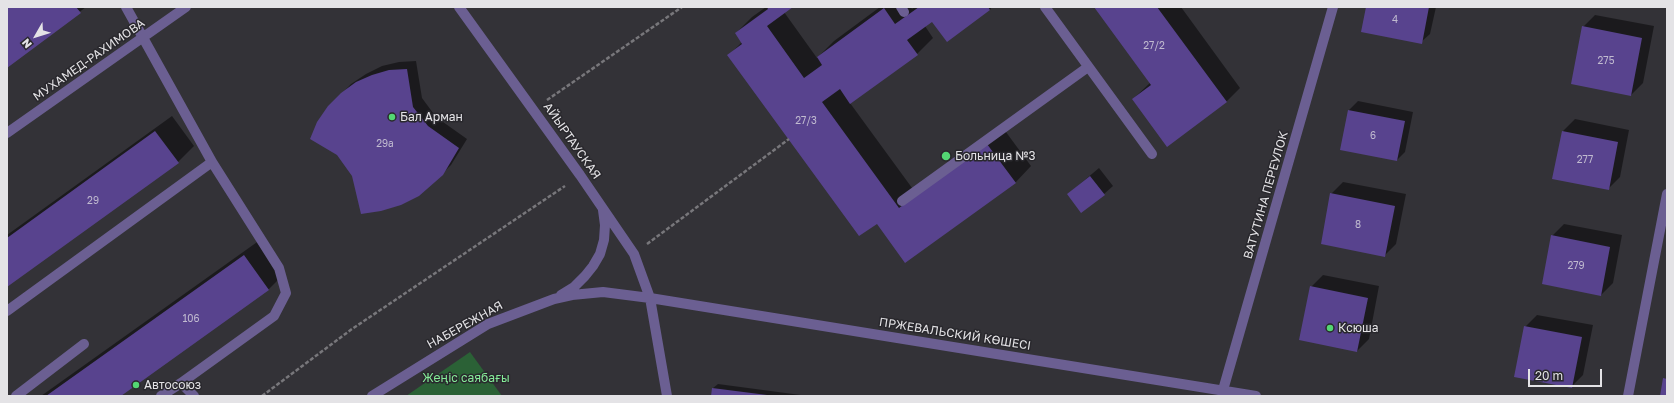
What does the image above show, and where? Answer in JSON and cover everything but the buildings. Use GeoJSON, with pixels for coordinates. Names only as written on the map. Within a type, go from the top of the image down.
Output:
{"type":"FeatureCollection","features":[{"type":"Feature","properties":{"kind":"street"},"geometry":{"type":"LineString","coordinates":[[126,7],[212,162],[279,268],[286,293],[274,316],[161,396]]}},
{"type":"Feature","properties":{"kind":"street","name":"МУХАМЕД-РАХИМОВА"},"geometry":{"type":"LineString","coordinates":[[7,133],[186,7]]}},
{"type":"Feature","properties":{"kind":"street","name":"АЙЫРТАУСКАЯ"},"geometry":{"type":"LineString","coordinates":[[458,7],[580,175],[634,254],[650,298],[667,396]]}},
{"type":"Feature","properties":{"kind":"street"},"geometry":{"type":"LineString","coordinates":[[1045,7],[1152,154]]}},
{"type":"Feature","properties":{"kind":"street","name":"ВАТУТИНА ПЕРЕУЛОК"},"geometry":{"type":"LineString","coordinates":[[1223,390],[1334,7]]}},
{"type":"Feature","properties":{"kind":"street"},"geometry":{"type":"LineString","coordinates":[[902,201],[1088,67]]}},
{"type":"Feature","properties":{"kind":"street"},"geometry":{"type":"LineString","coordinates":[[7,311],[212,162]]}},
{"type":"Feature","properties":{"kind":"street"},"geometry":{"type":"LineString","coordinates":[[1628,396],[1667,194]]}},
{"type":"Feature","properties":{"kind":"street"},"geometry":{"type":"LineString","coordinates":[[554,298],[574,287],[593,266],[604,240],[605,225],[603,208]]}},
{"type":"Feature","properties":{"kind":"street","name":"НАБЕРЕЖНАЯ"},"geometry":{"type":"LineString","coordinates":[[372,396],[488,324],[554,298],[603,292],[650,298]]}},
{"type":"Feature","properties":{"kind":"street","name":"ПРЖЕВАЛЬСКИЙ КӨШЕСІ"},"geometry":{"type":"LineString","coordinates":[[650,298],[1256,396]]}},
{"type":"Feature","properties":{"kind":"street"},"geometry":{"type":"LineString","coordinates":[[16,396],[84,344]]}},
{"type":"Feature","properties":{"kind":"street"},"geometry":{"type":"LineString","coordinates":[[181,383],[194,396]]}},
{"type":"Feature","properties":{"kind":"path"},"geometry":{"type":"LineString","coordinates":[[533,110],[682,7]]}},
{"type":"Feature","properties":{"kind":"path"},"geometry":{"type":"LineString","coordinates":[[634,254],[789,139]]}},
{"type":"Feature","properties":{"kind":"path"},"geometry":{"type":"LineString","coordinates":[[262,396],[352,329],[556,193],[580,175]]}},
{"type":"Feature","properties":{"kind":"green space","name":"Жеңіс саябағы"},"geometry":{"type":"Polygon","coordinates":[[[470,352],[502,396],[406,396],[470,352]]]}},
{"type":"Feature","properties":{"kind":"place","name":"Бал Арман"},"geometry":{"type":"Point","coordinates":[392,117]}},
{"type":"Feature","properties":{"kind":"place","name":"Больница №3"},"geometry":{"type":"Point","coordinates":[946,156]}},
{"type":"Feature","properties":{"kind":"place","name":"Ксюша"},"geometry":{"type":"Point","coordinates":[1330,328]}},
{"type":"Feature","properties":{"kind":"place","name":"Автосоюз"},"geometry":{"type":"Point","coordinates":[136,385]}}]}
